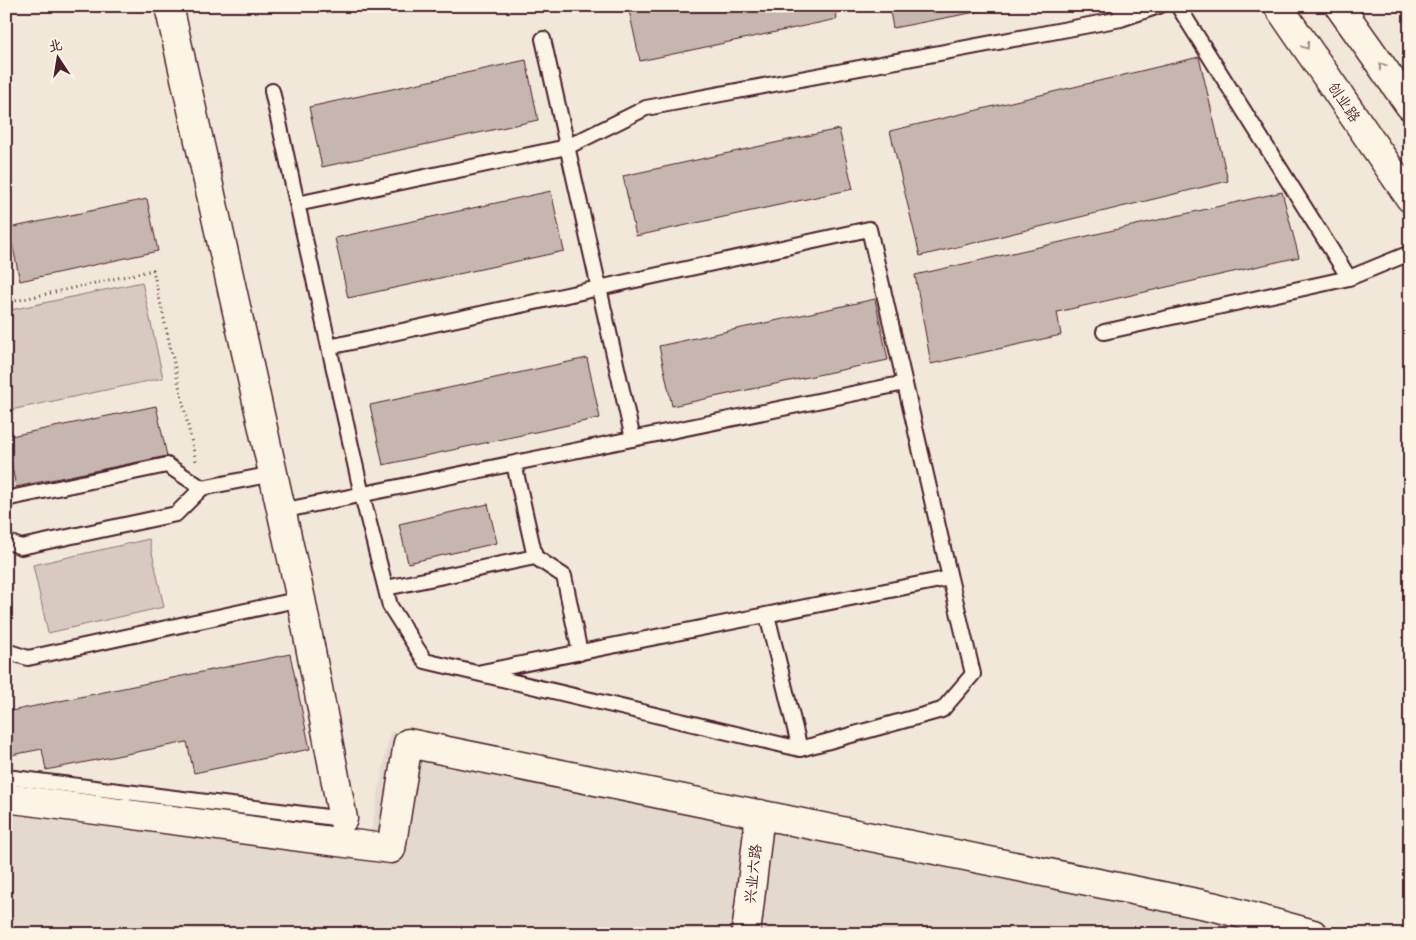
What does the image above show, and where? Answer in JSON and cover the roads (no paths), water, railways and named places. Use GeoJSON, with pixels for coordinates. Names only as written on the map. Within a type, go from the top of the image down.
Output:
{"type":"FeatureCollection","features":[{"type":"Feature","properties":{"kind":"street"},"geometry":{"type":"LineString","coordinates":[[170,6],[301,599],[343,819]]}},
{"type":"Feature","properties":{"kind":"street","name":"创业路"},"geometry":{"type":"LineString","coordinates":[[1278,6],[1410,198]]}},
{"type":"Feature","properties":{"kind":"street"},"geometry":{"type":"LineString","coordinates":[[1339,6],[1410,106]]}},
{"type":"Feature","properties":{"kind":"street"},"geometry":{"type":"LineString","coordinates":[[6,798],[391,849],[408,743],[1216,907],[1313,934]]}},
{"type":"Feature","properties":{"kind":"street","name":"兴业六路"},"geometry":{"type":"LineString","coordinates":[[746,934],[760,814]]}},
{"type":"Feature","properties":{"kind":"lane"},"geometry":{"type":"LineString","coordinates":[[297,204],[567,147],[646,108],[1120,12],[1159,6]]}},
{"type":"Feature","properties":{"kind":"lane"},"geometry":{"type":"LineString","coordinates":[[1178,6],[1350,278]]}},
{"type":"Feature","properties":{"kind":"lane"},"geometry":{"type":"LineString","coordinates":[[543,39],[633,439]]}},
{"type":"Feature","properties":{"kind":"lane"},"geometry":{"type":"LineString","coordinates":[[272,91],[362,495],[390,606],[425,661],[800,749],[942,710],[973,674],[869,229],[329,346]]}},
{"type":"Feature","properties":{"kind":"lane"},"geometry":{"type":"LineString","coordinates":[[1104,332],[1350,278],[1410,254]]}},
{"type":"Feature","properties":{"kind":"lane"},"geometry":{"type":"LineString","coordinates":[[281,511],[905,383]]}},
{"type":"Feature","properties":{"kind":"lane"},"geometry":{"type":"LineString","coordinates":[[514,464],[536,557],[564,576],[580,652]]}},
{"type":"Feature","properties":{"kind":"lane"},"geometry":{"type":"LineString","coordinates":[[6,502],[10,498],[167,465],[202,488]]}},
{"type":"Feature","properties":{"kind":"lane"},"geometry":{"type":"LineString","coordinates":[[6,541],[22,547],[176,514],[202,488],[273,474]]}},
{"type":"Feature","properties":{"kind":"lane"},"geometry":{"type":"LineString","coordinates":[[386,588],[536,557]]}},
{"type":"Feature","properties":{"kind":"lane"},"geometry":{"type":"LineString","coordinates":[[477,673],[950,578]]}},
{"type":"Feature","properties":{"kind":"lane"},"geometry":{"type":"LineString","coordinates":[[6,651],[28,658],[301,599]]}},
{"type":"Feature","properties":{"kind":"lane"},"geometry":{"type":"LineString","coordinates":[[768,615],[800,749]]}},
{"type":"Feature","properties":{"kind":"lane"},"geometry":{"type":"LineString","coordinates":[[6,776],[343,819]]}}]}
